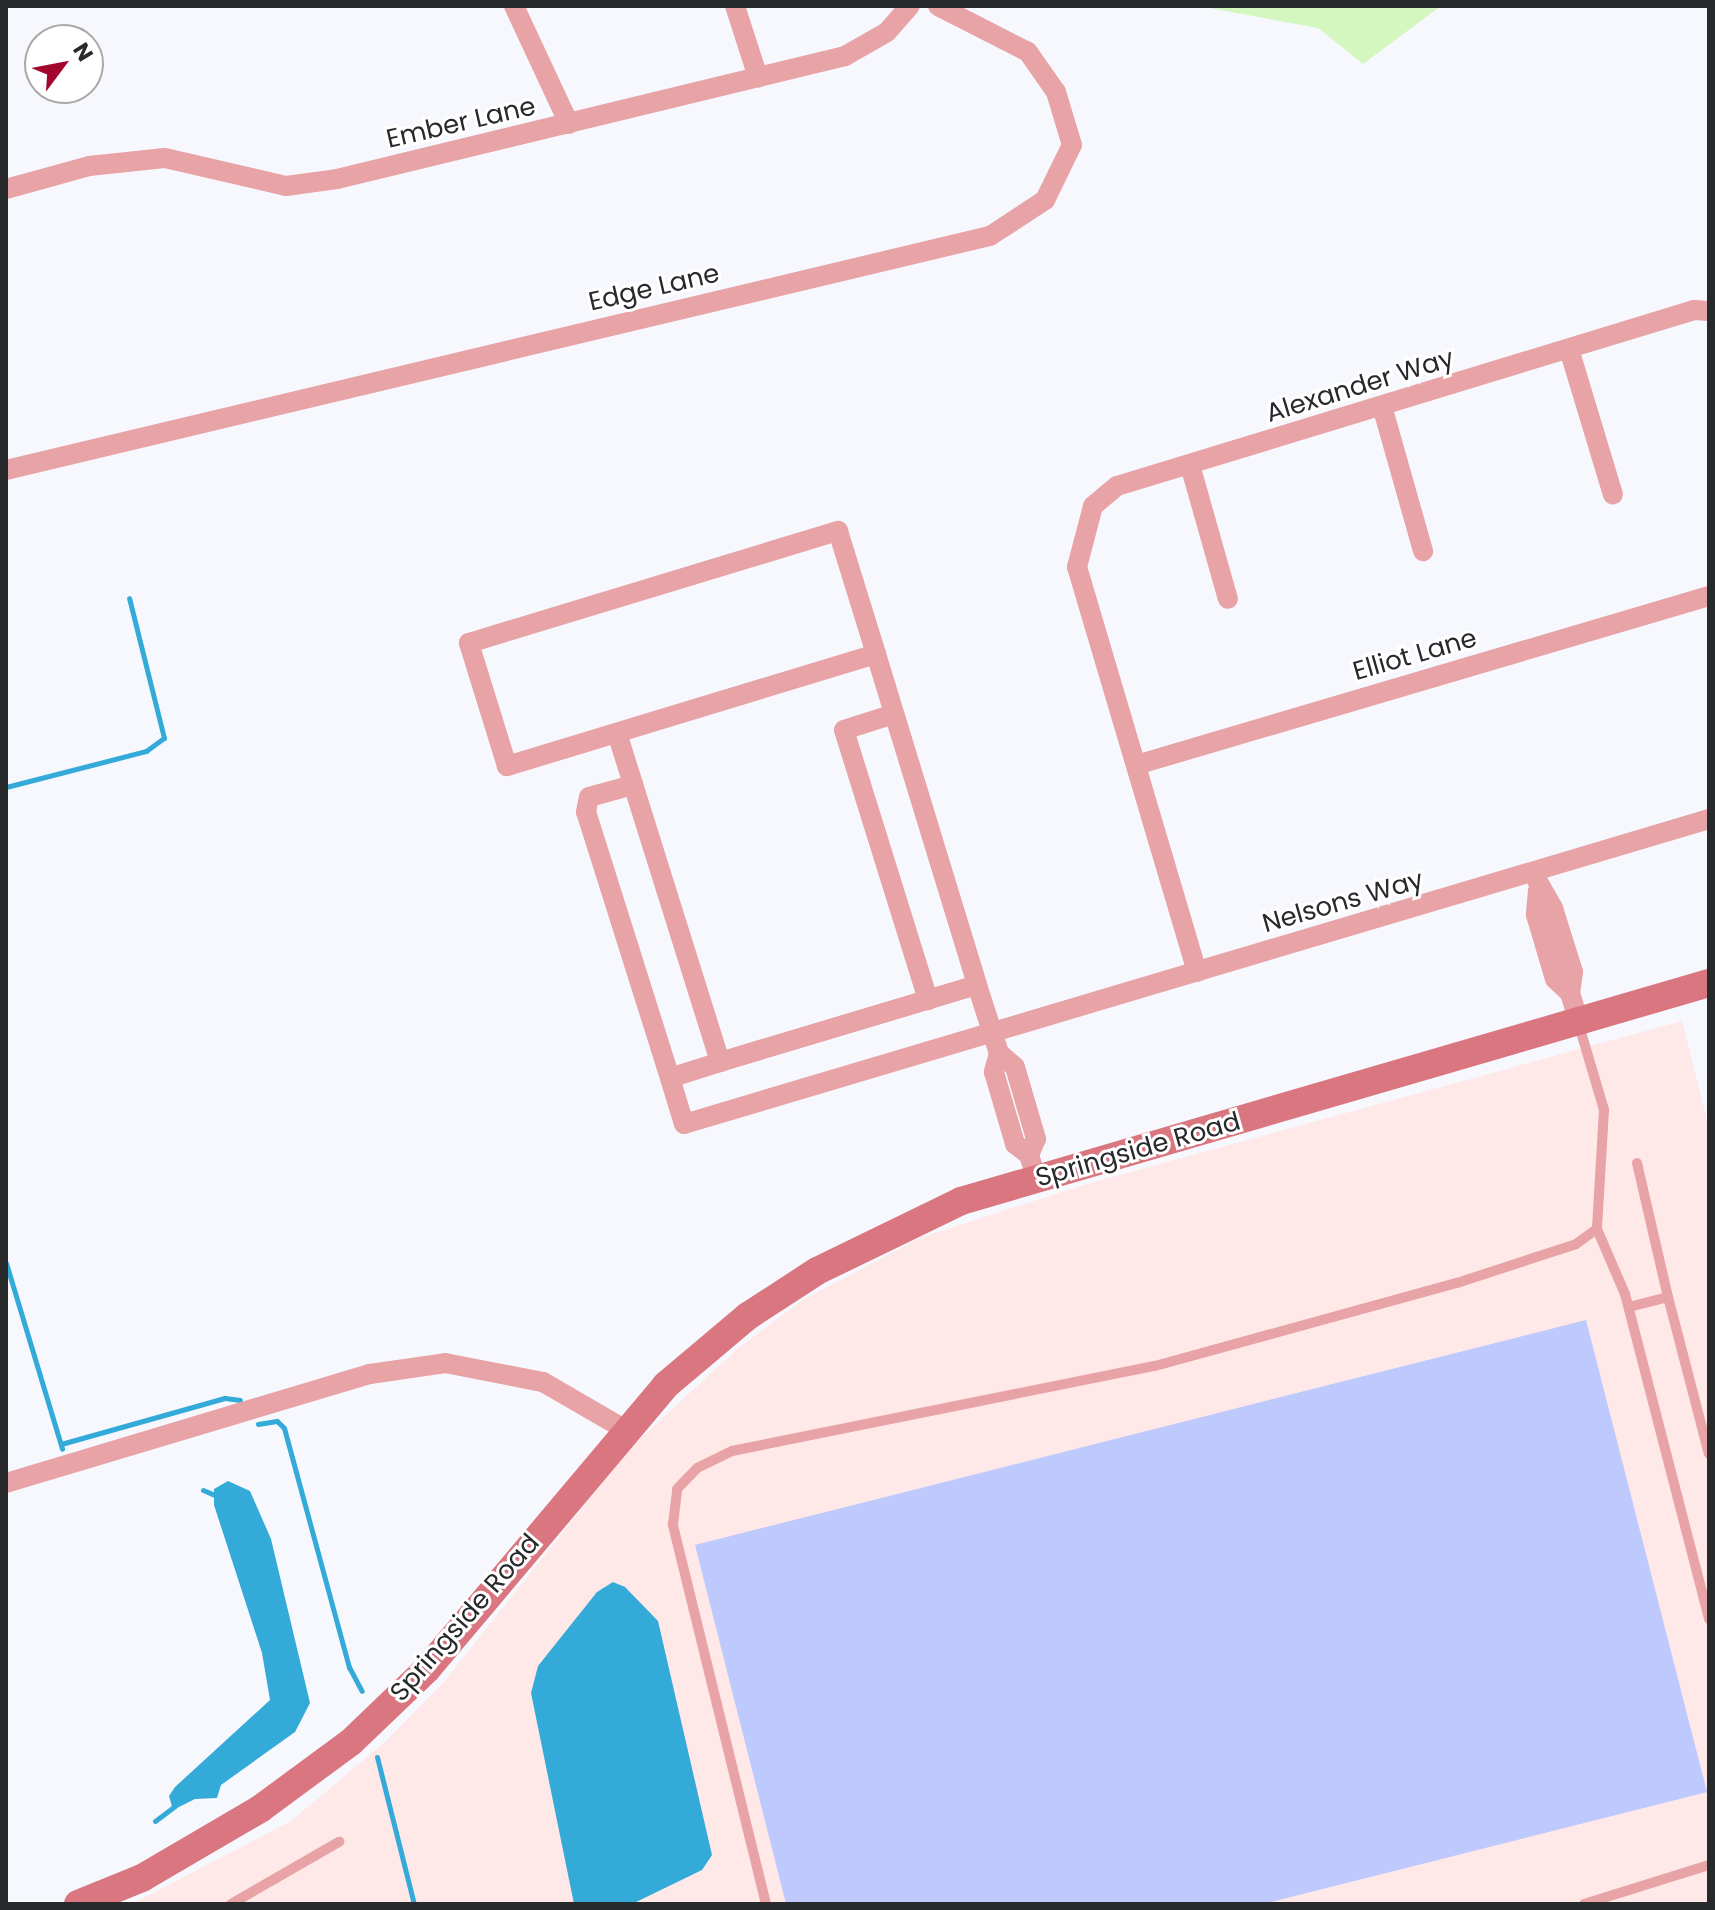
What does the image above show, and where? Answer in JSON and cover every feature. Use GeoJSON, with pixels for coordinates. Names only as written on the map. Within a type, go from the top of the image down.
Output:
{"type":"FeatureCollection","features":[{"type":"Feature","properties":{"kind":"main road","name":"Springside Road"},"geometry":{"type":"LineString","coordinates":[[78,1904],[142,1878],[260,1809],[351,1742],[427,1669],[624,1429],[748,1316],[817,1271],[1033,1167],[1574,1007],[1709,983]]}},
{"type":"Feature","properties":{"kind":"street"},"geometry":{"type":"LineString","coordinates":[[514,6],[569,124]]}},
{"type":"Feature","properties":{"kind":"street"},"geometry":{"type":"LineString","coordinates":[[735,6],[758,77]]}},
{"type":"Feature","properties":{"kind":"street","name":"Ember Lane"},"geometry":{"type":"LineString","coordinates":[[6,189],[89,166],[165,158],[262,182],[312,183],[569,124],[867,46],[910,6]]}},
{"type":"Feature","properties":{"kind":"street","name":"Edge Lane"},"geometry":{"type":"LineString","coordinates":[[6,470],[990,236],[1045,200],[1072,145],[1056,92],[1028,52],[938,6]]}},
{"type":"Feature","properties":{"kind":"street","name":"Alexander Way"},"geometry":{"type":"LineString","coordinates":[[1136,765],[1077,567],[1093,506],[1117,486],[1569,349],[1709,311]]}},
{"type":"Feature","properties":{"kind":"street"},"geometry":{"type":"LineString","coordinates":[[1569,349],[1613,495]]}},
{"type":"Feature","properties":{"kind":"street"},"geometry":{"type":"LineString","coordinates":[[1382,406],[1423,551]]}},
{"type":"Feature","properties":{"kind":"street"},"geometry":{"type":"LineString","coordinates":[[1190,465],[1228,599]]}},
{"type":"Feature","properties":{"kind":"street"},"geometry":{"type":"LineString","coordinates":[[876,654],[507,766],[469,643],[838,531],[876,654],[977,985],[992,1032],[999,1053],[1015,1067],[1036,1139],[1033,1167]]}},
{"type":"Feature","properties":{"kind":"street","name":"Elliot Lane"},"geometry":{"type":"LineString","coordinates":[[1136,765],[1709,596]]}},
{"type":"Feature","properties":{"kind":"street"},"geometry":{"type":"LineString","coordinates":[[894,714],[844,730],[928,1000]]}},
{"type":"Feature","properties":{"kind":"street"},"geometry":{"type":"LineString","coordinates":[[617,733],[720,1062]]}},
{"type":"Feature","properties":{"kind":"street"},"geometry":{"type":"LineString","coordinates":[[1136,765],[1197,972]]}},
{"type":"Feature","properties":{"kind":"street"},"geometry":{"type":"LineString","coordinates":[[633,785],[589,797],[586,812],[670,1078],[977,985]]}},
{"type":"Feature","properties":{"kind":"street","name":"Nelsons Way"},"geometry":{"type":"LineString","coordinates":[[670,1078],[684,1124],[1197,972],[1536,882],[1709,819]]}},
{"type":"Feature","properties":{"kind":"street"},"geometry":{"type":"LineString","coordinates":[[1536,882],[1553,908],[1573,972],[1574,1007]]}},
{"type":"Feature","properties":{"kind":"street"},"geometry":{"type":"LineString","coordinates":[[6,1483],[370,1374],[445,1363],[543,1382],[624,1429]]}},
{"type":"Feature","properties":{"kind":"lane"},"geometry":{"type":"LineString","coordinates":[[1574,1007],[1604,1110],[1597,1229],[1629,1307],[1709,1619]]}},
{"type":"Feature","properties":{"kind":"lane"},"geometry":{"type":"LineString","coordinates":[[1637,1163],[1709,1454]]}},
{"type":"Feature","properties":{"kind":"lane"},"geometry":{"type":"LineString","coordinates":[[766,1904],[673,1524],[677,1489],[697,1468],[732,1451],[1155,1366],[1457,1283],[1576,1244],[1597,1229]]}},
{"type":"Feature","properties":{"kind":"lane"},"geometry":{"type":"LineString","coordinates":[[1629,1307],[1668,1297]]}},
{"type":"Feature","properties":{"kind":"lane"},"geometry":{"type":"LineString","coordinates":[[231,1904],[339,1842]]}},
{"type":"Feature","properties":{"kind":"lane"},"geometry":{"type":"LineString","coordinates":[[1584,1904],[1709,1865]]}},
{"type":"Feature","properties":{"kind":"shaded area"},"geometry":{"type":"Polygon","coordinates":[[[1682,1021],[1709,1128],[1709,1904],[132,1904],[291,1821],[385,1742],[444,1682],[627,1451],[736,1350],[804,1299],[922,1237],[1087,1184],[1682,1021]]]}},
{"type":"Feature","properties":{"kind":"green space"},"geometry":{"type":"Polygon","coordinates":[[[1199,6],[1441,6],[1363,64],[1318,28],[1199,6]]]}},
{"type":"Feature","properties":{"kind":"water"},"geometry":{"type":"Polygon","coordinates":[[[228,1481],[250,1491],[271,1539],[310,1703],[295,1732],[221,1785],[217,1798],[195,1799],[173,1810],[169,1796],[175,1787],[270,1700],[262,1653],[214,1505],[214,1489],[228,1481]]]}},
{"type":"Feature","properties":{"kind":"water"},"geometry":{"type":"Polygon","coordinates":[[[613,1582],[625,1587],[658,1621],[712,1855],[702,1870],[632,1904],[574,1904],[531,1693],[538,1666],[597,1592],[613,1582]]]}},
{"type":"Feature","properties":{"kind":"building"},"geometry":{"type":"Polygon","coordinates":[[[1586,1320],[1707,1792],[1263,1904],[786,1904],[695,1545],[1586,1320]]]}},
{"type":"Feature","properties":{"kind":"waterway"},"geometry":{"type":"LineString","coordinates":[[6,787],[146,751],[164,738],[129,598]]}},
{"type":"Feature","properties":{"kind":"waterway"},"geometry":{"type":"LineString","coordinates":[[6,1263],[62,1449]]}},
{"type":"Feature","properties":{"kind":"waterway"},"geometry":{"type":"LineString","coordinates":[[61,1444],[225,1398],[240,1400]]}},
{"type":"Feature","properties":{"kind":"waterway"},"geometry":{"type":"LineString","coordinates":[[258,1424],[277,1421],[284,1428],[349,1667],[362,1691]]}},
{"type":"Feature","properties":{"kind":"waterway"},"geometry":{"type":"LineString","coordinates":[[203,1490],[217,1496]]}},
{"type":"Feature","properties":{"kind":"waterway"},"geometry":{"type":"LineString","coordinates":[[377,1757],[414,1904]]}},
{"type":"Feature","properties":{"kind":"waterway"},"geometry":{"type":"LineString","coordinates":[[155,1821],[175,1806]]}}]}
